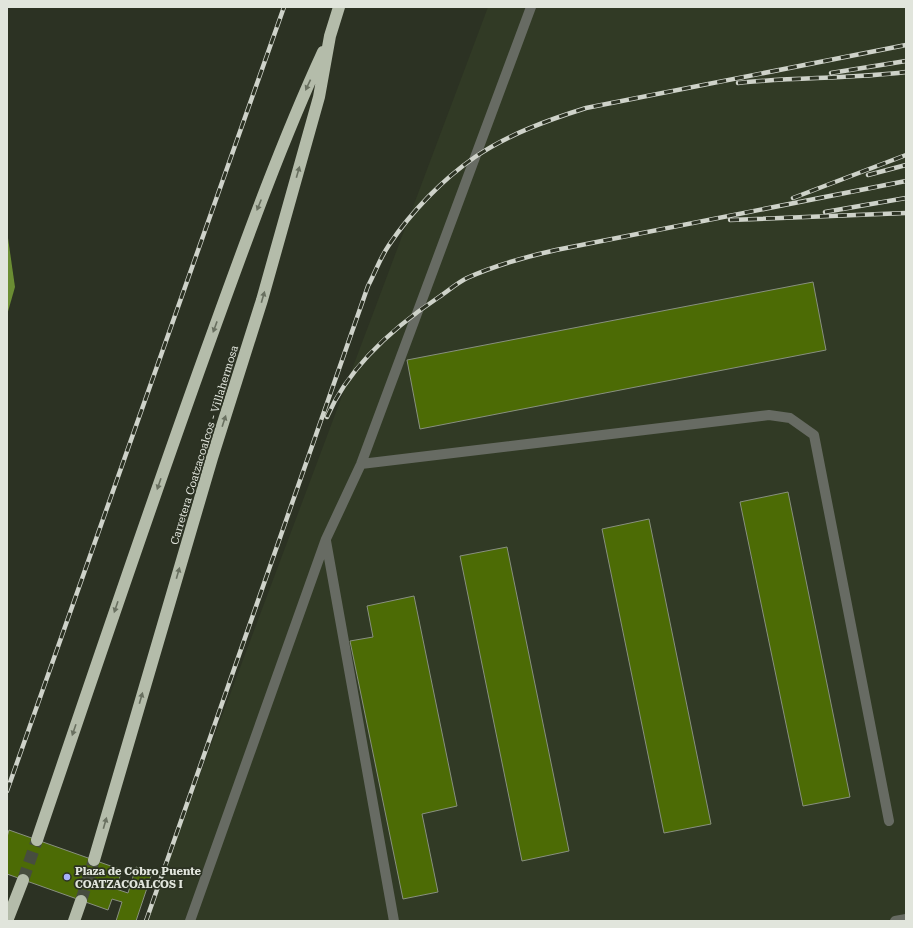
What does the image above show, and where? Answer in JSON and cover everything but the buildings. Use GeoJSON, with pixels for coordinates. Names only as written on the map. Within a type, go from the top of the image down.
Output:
{"type":"FeatureCollection","features":[{"type":"Feature","properties":{"kind":"highway","name":"Carretera Coatzacoalcos - Villahermosa"},"geometry":{"type":"LineString","coordinates":[[94,860],[210,466],[262,300],[319,97],[330,36],[339,7]]}},
{"type":"Feature","properties":{"kind":"highway","name":"Carretera Coatzacoalcos - Villahermosa"},"geometry":{"type":"LineString","coordinates":[[37,840],[171,448],[252,223],[304,93],[330,36]]}},
{"type":"Feature","properties":{"kind":"highway"},"geometry":{"type":"LineString","coordinates":[[8,921],[23,880]]}},
{"type":"Feature","properties":{"kind":"highway"},"geometry":{"type":"LineString","coordinates":[[74,921],[81,901]]}},
{"type":"Feature","properties":{"kind":"street"},"geometry":{"type":"LineString","coordinates":[[190,921],[326,540],[361,464],[531,7]]}},
{"type":"Feature","properties":{"kind":"street"},"geometry":{"type":"LineString","coordinates":[[361,464],[770,415],[790,418],[814,436],[889,821]]}},
{"type":"Feature","properties":{"kind":"street"},"geometry":{"type":"LineString","coordinates":[[326,540],[394,921]]}},
{"type":"Feature","properties":{"kind":"street"},"geometry":{"type":"LineString","coordinates":[[895,921],[906,919]]}},
{"type":"Feature","properties":{"kind":"shaded area"},"geometry":{"type":"Polygon","coordinates":[[[488,7],[906,7],[906,921],[145,921],[488,7]]]}},
{"type":"Feature","properties":{"kind":"shaded area"},"geometry":{"type":"Polygon","coordinates":[[[7,231],[15,287],[7,315],[7,231]]]}},
{"type":"Feature","properties":{"kind":"tunnel"},"geometry":{"type":"LineString","coordinates":[[23,880],[37,840]]}},
{"type":"Feature","properties":{"kind":"tunnel"},"geometry":{"type":"LineString","coordinates":[[81,901],[94,860]]}},
{"type":"Feature","properties":{"kind":"railway"},"geometry":{"type":"LineString","coordinates":[[7,791],[284,7]]}},
{"type":"Feature","properties":{"kind":"railway"},"geometry":{"type":"LineString","coordinates":[[146,921],[368,286],[386,250],[417,208],[451,175],[475,157],[501,141],[529,128],[586,108],[906,45]]}},
{"type":"Feature","properties":{"kind":"railway"},"geometry":{"type":"LineString","coordinates":[[831,73],[906,61]]}},
{"type":"Feature","properties":{"kind":"railway"},"geometry":{"type":"LineString","coordinates":[[738,83],[864,76],[906,72]]}},
{"type":"Feature","properties":{"kind":"railway"},"geometry":{"type":"LineString","coordinates":[[793,198],[906,155]]}},
{"type":"Feature","properties":{"kind":"railway"},"geometry":{"type":"LineString","coordinates":[[868,175],[906,165]]}},
{"type":"Feature","properties":{"kind":"railway"},"geometry":{"type":"LineString","coordinates":[[327,417],[336,398],[347,381],[374,349],[422,309],[460,282],[478,273],[511,262],[556,250],[906,181]]}},
{"type":"Feature","properties":{"kind":"railway"},"geometry":{"type":"LineString","coordinates":[[825,212],[906,198]]}},
{"type":"Feature","properties":{"kind":"railway"},"geometry":{"type":"LineString","coordinates":[[730,220],[906,213]]}},
{"type":"Feature","properties":{"kind":"place","name":"Plaza de Cobro Puente COATZACOALCOS I"},"geometry":{"type":"Point","coordinates":[67,877]}}]}
